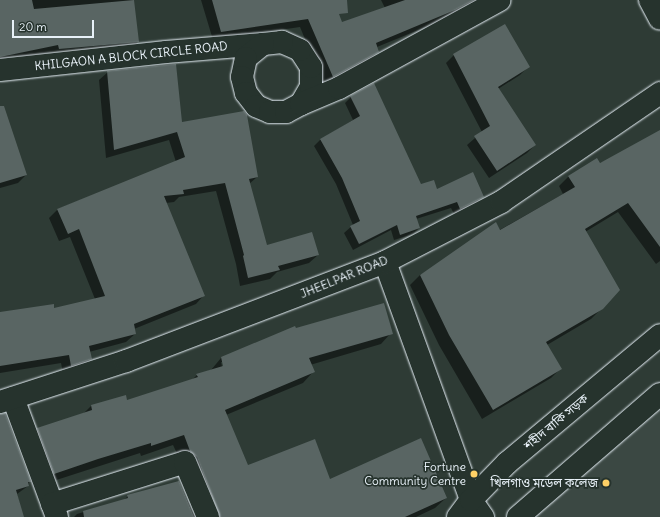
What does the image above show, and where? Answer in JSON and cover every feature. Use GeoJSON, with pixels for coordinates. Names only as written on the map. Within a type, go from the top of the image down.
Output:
{"type":"FeatureCollection","features":[{"type":"Feature","properties":{"kind":"street"},"geometry":{"type":"LineString","coordinates":[[301,104],[311,87],[311,67],[300,50],[282,42],[263,44],[246,58],[242,77],[246,93],[256,106],[270,112],[286,112],[339,88],[500,0]]}},
{"type":"Feature","properties":{"kind":"street"},"geometry":{"type":"LineString","coordinates":[[650,0],[660,19]]}},
{"type":"Feature","properties":{"kind":"street","name":"KHILGAON A BLOCK CIRCLE ROAD"},"geometry":{"type":"LineString","coordinates":[[0,70],[166,52],[263,44]]}},
{"type":"Feature","properties":{"kind":"street","name":"JHEELPAR ROAD"},"geometry":{"type":"LineString","coordinates":[[7,400],[126,361],[384,262],[501,202],[660,93]]}},
{"type":"Feature","properties":{"kind":"street"},"geometry":{"type":"LineString","coordinates":[[384,262],[470,511]]}},
{"type":"Feature","properties":{"kind":"street","name":"শহীদ বাকি সড়ক"},"geometry":{"type":"LineString","coordinates":[[470,511],[506,463],[660,335]]}},
{"type":"Feature","properties":{"kind":"street"},"geometry":{"type":"LineString","coordinates":[[518,517],[660,394]]}},
{"type":"Feature","properties":{"kind":"street"},"geometry":{"type":"LineString","coordinates":[[7,400],[55,510],[185,462],[208,517]]}},
{"type":"Feature","properties":{"kind":"shaded area","name":"খিলগাও মডেল কলেজ"},"geometry":{"type":"Polygon","coordinates":[[[660,385],[660,517],[522,517],[660,385]]]}},
{"type":"Feature","properties":{"kind":"building"},"geometry":{"type":"Polygon","coordinates":[[[0,0],[32,0],[34,9],[134,0],[139,42],[59,49],[58,45],[0,57],[0,0]]]}},
{"type":"Feature","properties":{"kind":"building"},"geometry":{"type":"Polygon","coordinates":[[[212,0],[347,0],[348,13],[339,14],[342,22],[405,0],[474,0],[455,10],[376,43],[379,52],[333,77],[308,19],[221,32],[212,0]]]}},
{"type":"Feature","properties":{"kind":"building"},"geometry":{"type":"Polygon","coordinates":[[[505,24],[530,67],[498,87],[536,145],[497,171],[474,136],[490,126],[453,54],[505,24]]]}},
{"type":"Feature","properties":{"kind":"building"},"geometry":{"type":"Polygon","coordinates":[[[176,64],[182,122],[244,111],[247,115],[258,177],[249,179],[267,245],[312,232],[319,255],[278,266],[280,270],[248,278],[244,255],[225,183],[183,190],[184,194],[164,196],[205,296],[134,324],[136,334],[89,346],[92,359],[71,366],[69,355],[0,366],[0,312],[54,304],[54,308],[105,296],[79,229],[68,234],[57,209],[185,157],[177,132],[114,150],[107,71],[176,64]]]}},
{"type":"Feature","properties":{"kind":"building"},"geometry":{"type":"Polygon","coordinates":[[[374,83],[421,184],[434,180],[437,189],[473,172],[484,197],[460,209],[457,202],[416,216],[420,228],[400,235],[397,225],[359,244],[350,226],[360,221],[342,178],[320,139],[360,116],[350,96],[374,83]]]}},
{"type":"Feature","properties":{"kind":"building"},"geometry":{"type":"Polygon","coordinates":[[[0,106],[4,106],[27,175],[0,183],[0,106]]]}},
{"type":"Feature","properties":{"kind":"building"},"geometry":{"type":"Polygon","coordinates":[[[660,130],[660,247],[628,203],[585,229],[620,290],[603,309],[546,342],[562,369],[493,410],[449,335],[420,275],[496,222],[500,230],[575,187],[568,176],[597,158],[600,163],[660,130]]]}},
{"type":"Feature","properties":{"kind":"building"},"geometry":{"type":"Polygon","coordinates":[[[384,303],[393,334],[309,358],[315,372],[225,410],[248,465],[315,439],[330,479],[421,438],[447,498],[405,517],[220,517],[197,457],[190,451],[184,435],[151,446],[151,443],[54,474],[37,428],[92,410],[91,405],[126,395],[127,400],[198,377],[196,374],[223,366],[221,357],[295,326],[296,328],[384,303]]]}},
{"type":"Feature","properties":{"kind":"building"},"geometry":{"type":"Polygon","coordinates":[[[5,413],[31,482],[28,482],[29,486],[16,490],[24,517],[0,517],[0,414],[5,413]]]}},
{"type":"Feature","properties":{"kind":"building"},"geometry":{"type":"Polygon","coordinates":[[[179,481],[194,517],[84,517],[83,511],[128,498],[127,495],[179,481]]]}},
{"type":"Feature","properties":{"kind":"place","name":"Fortune Community Centre"},"geometry":{"type":"Point","coordinates":[474,474]}},
{"type":"Feature","properties":{"kind":"place","name":"খিলগাও মডেল কলেজ"},"geometry":{"type":"Point","coordinates":[606,483]}}]}
